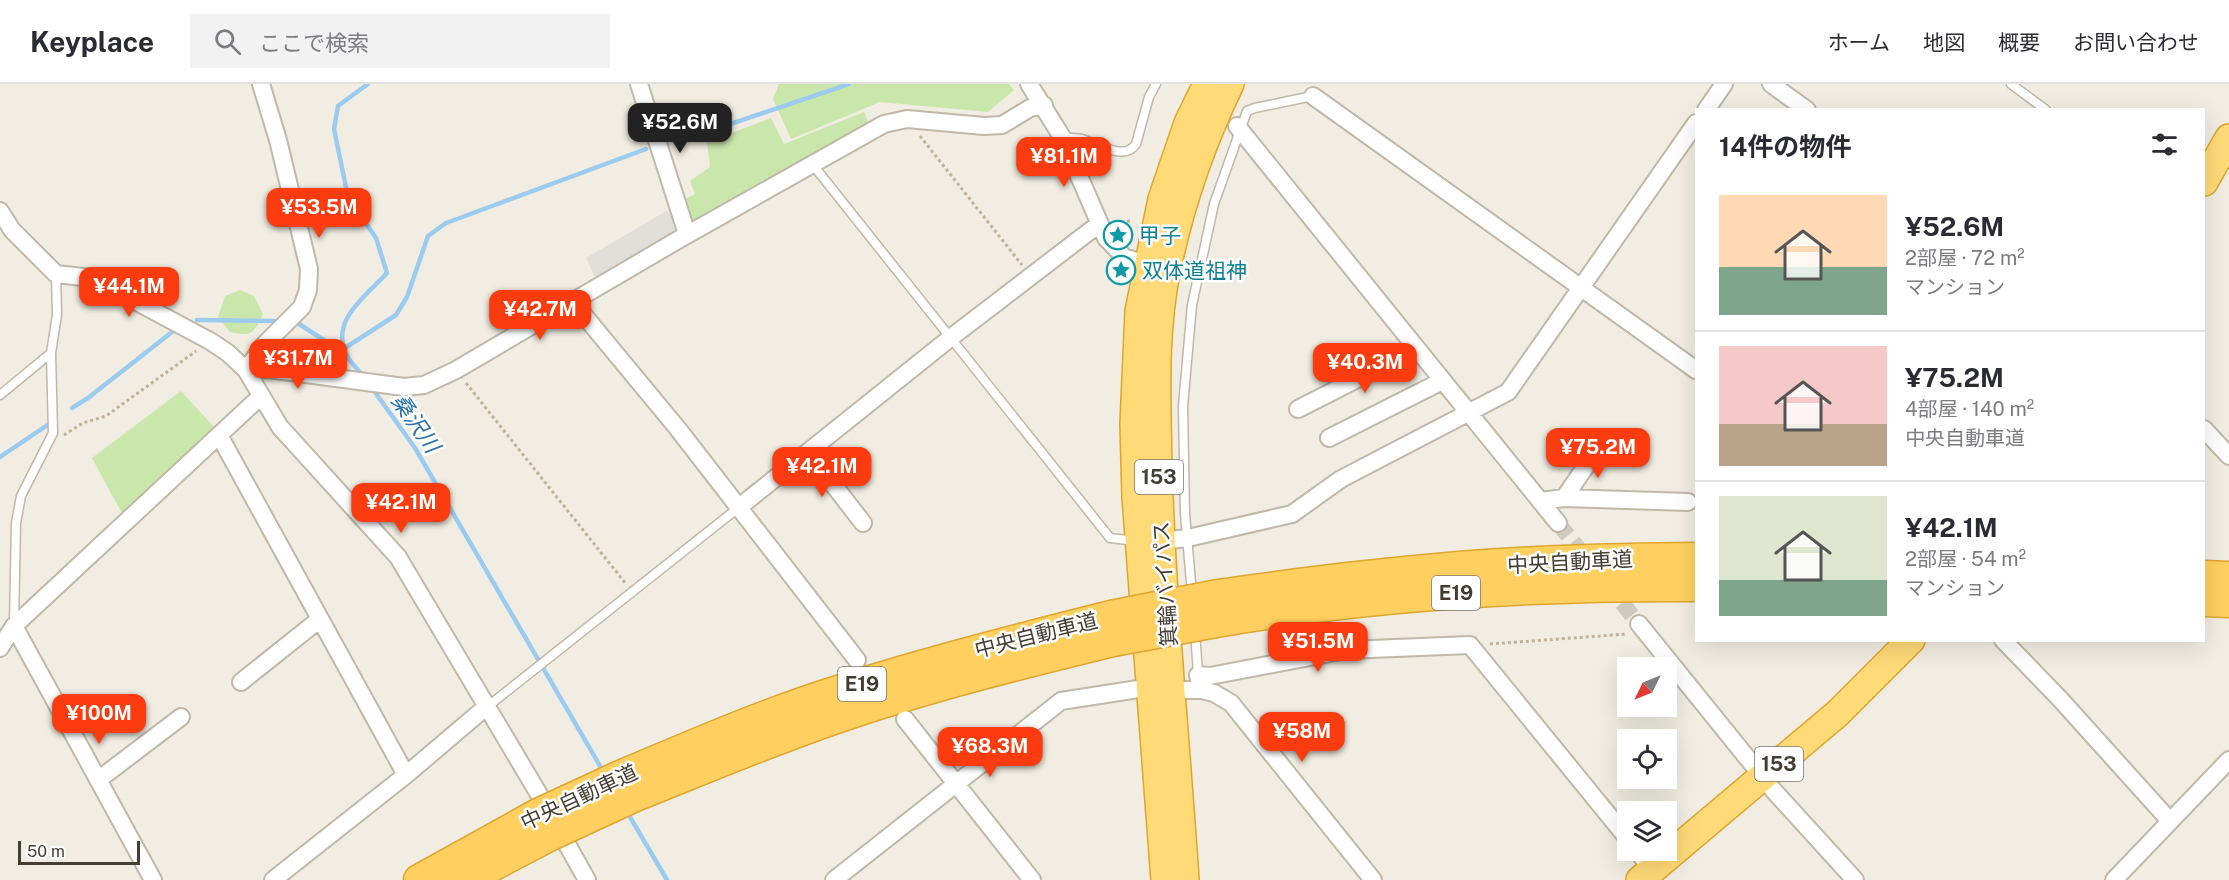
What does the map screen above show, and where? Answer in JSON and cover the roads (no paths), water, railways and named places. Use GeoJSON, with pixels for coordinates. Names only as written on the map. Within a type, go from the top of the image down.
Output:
{"type":"FeatureCollection","features":[{"type":"Feature","properties":{"kind":"highway","name":"箕輪バイパス"},"geometry":{"type":"LineString","coordinates":[[1185,880],[1162,689],[1150,541],[1134,424],[1140,312],[1162,199],[1188,123],[1207,84]]}},
{"type":"Feature","properties":{"kind":"highway","name":"箕輪バイパス"},"geometry":{"type":"LineString","coordinates":[[1150,541],[1158,336],[1166,269],[1183,204],[1206,136],[1230,84]]}},
{"type":"Feature","properties":{"kind":"highway"},"geometry":{"type":"LineString","coordinates":[[2205,180],[2229,138]]}},
{"type":"Feature","properties":{"kind":"highway","name":"中央自動車道"},"geometry":{"type":"LineString","coordinates":[[419,880],[627,787],[753,748],[845,715],[983,673],[1112,628],[1205,610],[1308,582],[1429,569],[1695,558]]}},
{"type":"Feature","properties":{"kind":"highway"},"geometry":{"type":"LineString","coordinates":[[2205,576],[2229,578]]}},
{"type":"Feature","properties":{"kind":"highway","name":"中央自動車道"},"geometry":{"type":"LineString","coordinates":[[1205,610],[1299,607],[1386,598],[1559,586],[1695,586]]}},
{"type":"Feature","properties":{"kind":"highway"},"geometry":{"type":"LineString","coordinates":[[2205,601],[2229,602]]}},
{"type":"Feature","properties":{"kind":"highway","name":"153"},"geometry":{"type":"LineString","coordinates":[[1643,867],[1764,777],[1838,713],[1909,642]]}},
{"type":"Feature","properties":{"kind":"highway","name":"箕輪バイパス"},"geometry":{"type":"LineString","coordinates":[[1162,689],[1165,880]]}},
{"type":"Feature","properties":{"kind":"highway","name":"中央自動車道"},"geometry":{"type":"LineString","coordinates":[[465,880],[545,825]]}},
{"type":"Feature","properties":{"kind":"street"},"geometry":{"type":"LineString","coordinates":[[246,370],[266,344],[302,307],[308,290],[309,269],[278,140],[261,84]]}},
{"type":"Feature","properties":{"kind":"street"},"geometry":{"type":"LineString","coordinates":[[639,84],[687,234]]}},
{"type":"Feature","properties":{"kind":"street"},"geometry":{"type":"LineString","coordinates":[[1029,84],[1062,137],[1106,238],[1124,257],[1149,265]]}},
{"type":"Feature","properties":{"kind":"street"},"geometry":{"type":"LineString","coordinates":[[1707,108],[1724,84]]}},
{"type":"Feature","properties":{"kind":"street"},"geometry":{"type":"LineString","coordinates":[[1771,84],[1804,108]]}},
{"type":"Feature","properties":{"kind":"street"},"geometry":{"type":"LineString","coordinates":[[1313,96],[1695,369]]}},
{"type":"Feature","properties":{"kind":"street"},"geometry":{"type":"LineString","coordinates":[[246,370],[268,369],[404,387],[424,385],[456,370],[687,234],[884,124],[907,119],[984,126],[1002,125],[1030,108],[1044,105]]}},
{"type":"Feature","properties":{"kind":"street"},"geometry":{"type":"LineString","coordinates":[[1150,541],[1188,538],[1292,514],[1341,479],[1508,392],[1695,124]]}},
{"type":"Feature","properties":{"kind":"street"},"geometry":{"type":"LineString","coordinates":[[1239,128],[1558,523]]}},
{"type":"Feature","properties":{"kind":"street"},"geometry":{"type":"LineString","coordinates":[[0,211],[12,230],[56,274],[92,279],[210,341],[228,353],[246,370],[280,427],[398,557],[540,796],[587,880]]}},
{"type":"Feature","properties":{"kind":"street"},"geometry":{"type":"LineString","coordinates":[[738,508],[949,339],[1099,225]]}},
{"type":"Feature","properties":{"kind":"street"},"geometry":{"type":"LineString","coordinates":[[573,302],[678,429],[857,660]]}},
{"type":"Feature","properties":{"kind":"street"},"geometry":{"type":"LineString","coordinates":[[1298,409],[1416,349]]}},
{"type":"Feature","properties":{"kind":"street"},"geometry":{"type":"LineString","coordinates":[[1329,438],[1442,381]]}},
{"type":"Feature","properties":{"kind":"street"},"geometry":{"type":"LineString","coordinates":[[0,648],[14,626],[261,396]]}},
{"type":"Feature","properties":{"kind":"street"},"geometry":{"type":"LineString","coordinates":[[2205,430],[2229,456]]}},
{"type":"Feature","properties":{"kind":"street"},"geometry":{"type":"LineString","coordinates":[[219,435],[406,775]]}},
{"type":"Feature","properties":{"kind":"street"},"geometry":{"type":"LineString","coordinates":[[1564,498],[1604,440]]}},
{"type":"Feature","properties":{"kind":"street"},"geometry":{"type":"LineString","coordinates":[[808,452],[864,523]]}},
{"type":"Feature","properties":{"kind":"street"},"geometry":{"type":"LineString","coordinates":[[1540,501],[1564,498],[1688,502]]}},
{"type":"Feature","properties":{"kind":"street"},"geometry":{"type":"LineString","coordinates":[[241,682],[320,619]]}},
{"type":"Feature","properties":{"kind":"street"},"geometry":{"type":"LineString","coordinates":[[14,626],[153,880]]}},
{"type":"Feature","properties":{"kind":"street"},"geometry":{"type":"LineString","coordinates":[[1642,628],[1764,777],[1855,880]]}},
{"type":"Feature","properties":{"kind":"street"},"geometry":{"type":"LineString","coordinates":[[2005,642],[2060,699],[2170,821]]}},
{"type":"Feature","properties":{"kind":"street"},"geometry":{"type":"LineString","coordinates":[[834,880],[1060,701],[1199,683],[1210,676],[1346,650],[1470,645],[1617,825]]}},
{"type":"Feature","properties":{"kind":"street"},"geometry":{"type":"LineString","coordinates":[[1199,683],[1231,703],[1373,880]]}},
{"type":"Feature","properties":{"kind":"street"},"geometry":{"type":"LineString","coordinates":[[273,880],[406,775],[486,708]]}},
{"type":"Feature","properties":{"kind":"street"},"geometry":{"type":"LineString","coordinates":[[98,780],[181,717]]}},
{"type":"Feature","properties":{"kind":"street"},"geometry":{"type":"LineString","coordinates":[[905,719],[1032,880]]}},
{"type":"Feature","properties":{"kind":"street"},"geometry":{"type":"LineString","coordinates":[[2114,880],[2229,760]]}},
{"type":"Feature","properties":{"kind":"lane"},"geometry":{"type":"LineString","coordinates":[[1062,137],[1081,139],[1107,149],[1127,152],[1133,149],[1149,97],[1156,84]]}},
{"type":"Feature","properties":{"kind":"lane"},"geometry":{"type":"LineString","coordinates":[[2011,84],[2043,108]]}},
{"type":"Feature","properties":{"kind":"lane"},"geometry":{"type":"LineString","coordinates":[[1199,683],[1205,610],[1188,538],[1185,514],[1183,406],[1192,305],[1214,204],[1239,128],[1247,111],[1313,96]]}},
{"type":"Feature","properties":{"kind":"lane"},"geometry":{"type":"LineString","coordinates":[[813,165],[949,339],[1110,538],[1150,541]]}},
{"type":"Feature","properties":{"kind":"lane"},"geometry":{"type":"LineString","coordinates":[[14,626],[16,523],[21,496],[53,433],[51,353],[58,296],[56,274]]}},
{"type":"Feature","properties":{"kind":"lane"},"geometry":{"type":"LineString","coordinates":[[0,395],[51,353]]}},
{"type":"Feature","properties":{"kind":"lane"},"geometry":{"type":"LineString","coordinates":[[486,708],[738,508]]}},
{"type":"Feature","properties":{"kind":"waterway","name":"桑沢川"},"geometry":{"type":"LineString","coordinates":[[364,377],[346,354],[342,342],[343,330],[346,319],[353,309],[387,273],[376,238],[348,197],[334,129],[338,106],[368,84]]}},
{"type":"Feature","properties":{"kind":"waterway"},"geometry":{"type":"LineString","coordinates":[[671,140],[689,138],[849,84]]}},
{"type":"Feature","properties":{"kind":"waterway"},"geometry":{"type":"LineString","coordinates":[[345,348],[396,315],[407,297],[428,236],[446,223],[646,149]]}},
{"type":"Feature","properties":{"kind":"waterway"},"geometry":{"type":"LineString","coordinates":[[197,320],[277,321]]}},
{"type":"Feature","properties":{"kind":"waterway"},"geometry":{"type":"LineString","coordinates":[[299,324],[347,355]]}},
{"type":"Feature","properties":{"kind":"waterway"},"geometry":{"type":"LineString","coordinates":[[72,408],[172,332]]}},
{"type":"Feature","properties":{"kind":"waterway","name":"桑沢川"},"geometry":{"type":"LineString","coordinates":[[372,388],[415,448],[603,771]]}},
{"type":"Feature","properties":{"kind":"waterway"},"geometry":{"type":"LineString","coordinates":[[0,457],[49,424]]}},
{"type":"Feature","properties":{"kind":"waterway","name":"桑沢川"},"geometry":{"type":"LineString","coordinates":[[627,812],[667,880]]}},
{"type":"Feature","properties":{"kind":"tunnel"},"geometry":{"type":"LineString","coordinates":[[1558,523],[1589,562]]}},
{"type":"Feature","properties":{"kind":"tunnel"},"geometry":{"type":"LineString","coordinates":[[1607,584],[1639,624]]}},
{"type":"Feature","properties":{"kind":"place","name":"甲子"},"geometry":{"type":"Point","coordinates":[1118,235]}},
{"type":"Feature","properties":{"kind":"place","name":"双体道祖神"},"geometry":{"type":"Point","coordinates":[1121,270]}}]}
